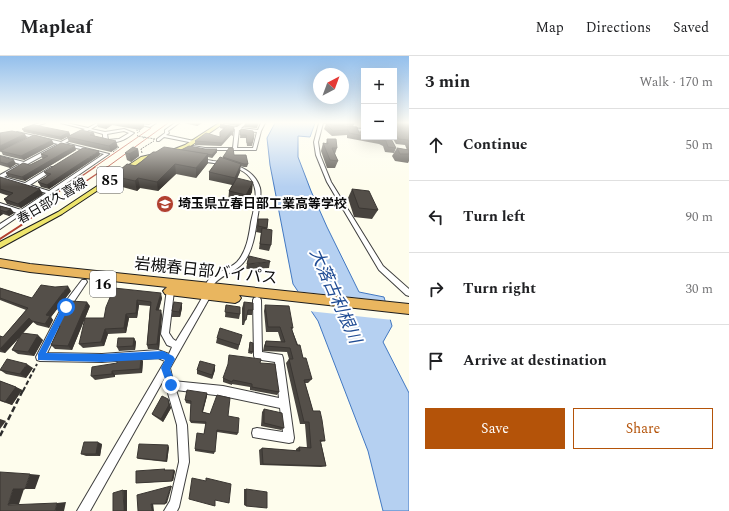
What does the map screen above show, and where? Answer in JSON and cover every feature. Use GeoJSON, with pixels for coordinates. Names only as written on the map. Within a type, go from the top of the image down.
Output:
{"type":"FeatureCollection","features":[{"type":"Feature","properties":{"kind":"highway","name":"岩槻春日部バイパス"},"geometry":{"type":"LineString","coordinates":[[0,263],[208,291],[403,312]]}},
{"type":"Feature","properties":{"kind":"highway","name":"岩槻春日部バイパス"},"geometry":{"type":"LineString","coordinates":[[0,271],[170,291],[208,291],[257,300],[295,301]]}},
{"type":"Feature","properties":{"kind":"main road","name":"春日部久喜線"},"geometry":{"type":"LineString","coordinates":[[0,245],[60,213],[144,158],[195,145]]}},
{"type":"Feature","properties":{"kind":"street"},"geometry":{"type":"LineString","coordinates":[[0,177],[60,144]]}},
{"type":"Feature","properties":{"kind":"street"},"geometry":{"type":"LineString","coordinates":[[67,144],[107,154]]}},
{"type":"Feature","properties":{"kind":"street"},"geometry":{"type":"LineString","coordinates":[[235,144],[235,149]]}},
{"type":"Feature","properties":{"kind":"street"},"geometry":{"type":"LineString","coordinates":[[192,153],[195,145],[235,149],[255,149],[256,144]]}},
{"type":"Feature","properties":{"kind":"street"},"geometry":{"type":"LineString","coordinates":[[316,144],[322,168],[329,182],[381,268],[409,293]]}},
{"type":"Feature","properties":{"kind":"street"},"geometry":{"type":"LineString","coordinates":[[77,152],[84,148]]}},
{"type":"Feature","properties":{"kind":"street"},"geometry":{"type":"LineString","coordinates":[[0,156],[7,151]]}},
{"type":"Feature","properties":{"kind":"street"},"geometry":{"type":"LineString","coordinates":[[164,153],[175,156]]}},
{"type":"Feature","properties":{"kind":"street"},"geometry":{"type":"LineString","coordinates":[[0,227],[107,154]]}},
{"type":"Feature","properties":{"kind":"street"},"geometry":{"type":"LineString","coordinates":[[0,156],[25,164]]}},
{"type":"Feature","properties":{"kind":"street"},"geometry":{"type":"LineString","coordinates":[[83,511],[168,364],[213,280],[239,264],[246,255],[249,246],[258,189],[254,177],[243,169],[230,165],[194,159]]}},
{"type":"Feature","properties":{"kind":"street"},"geometry":{"type":"LineString","coordinates":[[26,184],[58,164]]}},
{"type":"Feature","properties":{"kind":"street"},"geometry":{"type":"LineString","coordinates":[[0,177],[50,192]]}},
{"type":"Feature","properties":{"kind":"street"},"geometry":{"type":"LineString","coordinates":[[0,205],[20,212]]}},
{"type":"Feature","properties":{"kind":"street"},"geometry":{"type":"LineString","coordinates":[[84,282],[66,307],[40,357],[102,358],[158,354],[168,364],[171,385],[182,425],[184,462],[175,503],[170,511]]}},
{"type":"Feature","properties":{"kind":"street"},"geometry":{"type":"LineString","coordinates":[[170,291],[165,334],[170,342],[178,346]]}},
{"type":"Feature","properties":{"kind":"street"},"geometry":{"type":"LineString","coordinates":[[257,300],[258,356],[279,358],[289,438],[257,433]]}},
{"type":"Feature","properties":{"kind":"street"},"geometry":{"type":"LineString","coordinates":[[171,385],[223,391],[284,404]]}},
{"type":"Feature","properties":{"kind":"path"},"geometry":{"type":"LineString","coordinates":[[144,158],[140,149],[147,144]]}},
{"type":"Feature","properties":{"kind":"path"},"geometry":{"type":"LineString","coordinates":[[107,154],[120,147],[118,146]]}},
{"type":"Feature","properties":{"kind":"path"},"geometry":{"type":"LineString","coordinates":[[0,436],[40,357]]}},
{"type":"Feature","properties":{"kind":"water","name":"大落古利根川"},"geometry":{"type":"Polygon","coordinates":[[[268,144],[298,144],[298,157],[311,191],[359,292],[384,297],[392,326],[383,342],[409,393],[409,511],[383,511],[368,451],[318,321],[293,284],[270,165],[268,144]]]}},
{"type":"Feature","properties":{"kind":"pier"},"geometry":{"type":"Polygon","coordinates":[[[295,291],[387,301],[393,320],[308,311],[295,291]]]}},
{"type":"Feature","properties":{"kind":"building"},"geometry":{"type":"Polygon","coordinates":[[[14,144],[44,144],[21,156],[0,151],[14,144]]]}},
{"type":"Feature","properties":{"kind":"building"},"geometry":{"type":"Polygon","coordinates":[[[59,144],[75,146],[22,177],[6,173],[23,163],[30,165],[48,156],[41,154],[59,144]]]}},
{"type":"Feature","properties":{"kind":"building"},"geometry":{"type":"Polygon","coordinates":[[[324,144],[337,144],[337,148],[332,148],[338,161],[330,160],[324,144]]]}},
{"type":"Feature","properties":{"kind":"building"},"geometry":{"type":"Polygon","coordinates":[[[387,144],[394,144],[396,148],[388,147],[387,144]]]}},
{"type":"Feature","properties":{"kind":"building"},"geometry":{"type":"Polygon","coordinates":[[[189,146],[205,149],[217,149],[212,155],[181,150],[189,146]]]}},
{"type":"Feature","properties":{"kind":"building"},"geometry":{"type":"Polygon","coordinates":[[[133,147],[138,149],[129,154],[125,153],[133,147]]]}},
{"type":"Feature","properties":{"kind":"building"},"geometry":{"type":"Polygon","coordinates":[[[164,147],[208,154],[196,168],[175,164],[157,182],[138,178],[135,181],[113,176],[127,164],[136,166],[153,152],[156,152],[164,147]]]}},
{"type":"Feature","properties":{"kind":"building"},"geometry":{"type":"Polygon","coordinates":[[[83,148],[99,151],[47,185],[38,182],[51,174],[44,172],[83,148]]]}},
{"type":"Feature","properties":{"kind":"building"},"geometry":{"type":"Polygon","coordinates":[[[229,148],[233,148],[234,155],[246,155],[248,164],[223,157],[229,148]]]}},
{"type":"Feature","properties":{"kind":"building"},"geometry":{"type":"Polygon","coordinates":[[[397,148],[409,150],[409,154],[400,154],[397,148]]]}},
{"type":"Feature","properties":{"kind":"building"},"geometry":{"type":"Polygon","coordinates":[[[0,156],[14,160],[7,164],[0,162],[0,156]]]}},
{"type":"Feature","properties":{"kind":"building"},"geometry":{"type":"Polygon","coordinates":[[[220,157],[241,164],[235,178],[209,172],[220,157]]]}},
{"type":"Feature","properties":{"kind":"building"},"geometry":{"type":"Polygon","coordinates":[[[0,177],[40,189],[18,204],[4,199],[13,193],[0,189],[0,177]]]}},
{"type":"Feature","properties":{"kind":"building"},"geometry":{"type":"Polygon","coordinates":[[[237,178],[253,182],[246,195],[229,191],[237,178]]]}},
{"type":"Feature","properties":{"kind":"building"},"geometry":{"type":"Polygon","coordinates":[[[352,189],[369,191],[378,210],[359,208],[352,189]]]}},
{"type":"Feature","properties":{"kind":"building"},"geometry":{"type":"Polygon","coordinates":[[[0,206],[11,209],[6,212],[0,210],[0,206]]]}},
{"type":"Feature","properties":{"kind":"building"},"geometry":{"type":"Polygon","coordinates":[[[258,219],[268,219],[267,228],[258,226],[258,219]]]}},
{"type":"Feature","properties":{"kind":"building"},"geometry":{"type":"Polygon","coordinates":[[[262,228],[272,230],[271,245],[260,244],[262,228]]]}},
{"type":"Feature","properties":{"kind":"building"},"geometry":{"type":"Polygon","coordinates":[[[249,256],[270,261],[270,262],[247,264],[249,256]]]}},
{"type":"Feature","properties":{"kind":"building"},"geometry":{"type":"Polygon","coordinates":[[[41,285],[55,287],[68,286],[46,315],[50,316],[45,324],[32,321],[29,318],[0,349],[0,336],[3,337],[28,308],[0,298],[0,288],[32,298],[41,285]]]}},
{"type":"Feature","properties":{"kind":"building"},"geometry":{"type":"Polygon","coordinates":[[[114,288],[161,293],[156,310],[161,310],[157,344],[147,345],[151,302],[137,300],[136,313],[126,314],[124,328],[105,329],[101,342],[79,344],[85,318],[104,318],[106,307],[114,288]]]}},
{"type":"Feature","properties":{"kind":"building"},"geometry":{"type":"Polygon","coordinates":[[[70,301],[87,302],[68,346],[51,345],[60,326],[58,326],[70,301]]]}},
{"type":"Feature","properties":{"kind":"building"},"geometry":{"type":"Polygon","coordinates":[[[174,302],[182,303],[179,312],[172,311],[174,302]]]}},
{"type":"Feature","properties":{"kind":"building"},"geometry":{"type":"Polygon","coordinates":[[[244,302],[253,303],[253,310],[248,310],[246,320],[244,320],[244,302]]]}},
{"type":"Feature","properties":{"kind":"building"},"geometry":{"type":"Polygon","coordinates":[[[226,305],[240,307],[240,314],[225,312],[226,305]]]}},
{"type":"Feature","properties":{"kind":"building"},"geometry":{"type":"Polygon","coordinates":[[[265,305],[289,306],[293,328],[291,327],[297,345],[300,345],[303,358],[306,358],[312,379],[304,380],[313,411],[320,411],[325,441],[320,440],[326,466],[263,464],[262,448],[300,451],[299,447],[311,448],[309,422],[304,422],[289,359],[293,359],[290,348],[265,346],[266,341],[285,342],[280,327],[268,327],[265,305]]]}},
{"type":"Feature","properties":{"kind":"building"},"geometry":{"type":"Polygon","coordinates":[[[220,328],[242,335],[239,345],[217,338],[220,328]]]}},
{"type":"Feature","properties":{"kind":"building"},"geometry":{"type":"Polygon","coordinates":[[[22,333],[38,335],[28,352],[12,350],[22,333]]]}},
{"type":"Feature","properties":{"kind":"building"},"geometry":{"type":"Polygon","coordinates":[[[118,338],[134,338],[133,346],[117,347],[118,338]]]}},
{"type":"Feature","properties":{"kind":"building"},"geometry":{"type":"Polygon","coordinates":[[[250,342],[253,343],[253,352],[249,351],[250,342]]]}},
{"type":"Feature","properties":{"kind":"building"},"geometry":{"type":"Polygon","coordinates":[[[229,355],[261,359],[260,363],[275,364],[279,392],[252,387],[252,384],[233,380],[232,382],[223,378],[228,364],[229,355]]]}},
{"type":"Feature","properties":{"kind":"building"},"geometry":{"type":"Polygon","coordinates":[[[141,357],[140,369],[112,371],[112,374],[91,376],[92,367],[117,363],[117,359],[141,357]]]}},
{"type":"Feature","properties":{"kind":"building"},"geometry":{"type":"Polygon","coordinates":[[[7,359],[27,364],[20,374],[0,370],[7,359]]]}},
{"type":"Feature","properties":{"kind":"building"},"geometry":{"type":"Polygon","coordinates":[[[200,361],[215,365],[212,375],[197,370],[200,361]]]}},
{"type":"Feature","properties":{"kind":"building"},"geometry":{"type":"Polygon","coordinates":[[[0,381],[16,387],[5,402],[0,400],[0,381]]]}},
{"type":"Feature","properties":{"kind":"building"},"geometry":{"type":"Polygon","coordinates":[[[187,390],[207,393],[202,412],[210,414],[217,395],[230,398],[228,416],[239,418],[238,433],[217,430],[215,452],[195,449],[197,433],[204,434],[206,422],[190,421],[191,401],[185,400],[187,390]]]}},
{"type":"Feature","properties":{"kind":"building"},"geometry":{"type":"Polygon","coordinates":[[[162,396],[168,399],[169,405],[161,419],[152,414],[162,396]]]}},
{"type":"Feature","properties":{"kind":"building"},"geometry":{"type":"Polygon","coordinates":[[[264,409],[282,413],[284,428],[264,423],[264,409]]]}},
{"type":"Feature","properties":{"kind":"building"},"geometry":{"type":"Polygon","coordinates":[[[84,442],[98,442],[96,454],[81,454],[84,442]]]}},
{"type":"Feature","properties":{"kind":"building"},"geometry":{"type":"Polygon","coordinates":[[[139,444],[168,445],[166,461],[137,458],[139,444]]]}},
{"type":"Feature","properties":{"kind":"building"},"geometry":{"type":"Polygon","coordinates":[[[165,469],[164,470],[174,470],[172,481],[136,483],[136,471],[165,469]]]}},
{"type":"Feature","properties":{"kind":"building"},"geometry":{"type":"Polygon","coordinates":[[[0,472],[30,474],[25,489],[13,489],[8,505],[57,503],[55,511],[0,511],[0,472]]]}},
{"type":"Feature","properties":{"kind":"building"},"geometry":{"type":"Polygon","coordinates":[[[192,478],[206,481],[206,478],[231,484],[229,503],[215,500],[215,506],[189,499],[192,478]]]}},
{"type":"Feature","properties":{"kind":"building"},"geometry":{"type":"Polygon","coordinates":[[[171,486],[165,504],[151,504],[152,511],[138,511],[137,495],[171,486]]]}},
{"type":"Feature","properties":{"kind":"building"},"geometry":{"type":"Polygon","coordinates":[[[246,489],[267,492],[267,508],[246,506],[246,489]]]}},
{"type":"Feature","properties":{"kind":"building"},"geometry":{"type":"Polygon","coordinates":[[[123,490],[124,511],[113,511],[113,493],[123,490]]]}},
{"type":"Feature","properties":{"kind":"railway"},"geometry":{"type":"LineString","coordinates":[[93,168],[127,144]]}},
{"type":"Feature","properties":{"kind":"railway"},"geometry":{"type":"LineString","coordinates":[[106,168],[139,144]]}},
{"type":"Feature","properties":{"kind":"railway"},"geometry":{"type":"LineString","coordinates":[[51,197],[95,167]]}},
{"type":"Feature","properties":{"kind":"railway"},"geometry":{"type":"LineString","coordinates":[[21,225],[107,167]]}},
{"type":"Feature","properties":{"kind":"railway"},"geometry":{"type":"LineString","coordinates":[[0,239],[23,224]]}},
{"type":"Feature","properties":{"kind":"place","name":"埼玉県立春日部工業高等学校"},"geometry":{"type":"Point","coordinates":[165,204]}},
{"type":"Feature","properties":{"kind":"route"},"geometry":{"type":"LineString","coordinates":[[66,307],[40,357],[102,358],[158,354],[163,355],[170,359],[165,368],[171,385]]}}]}
